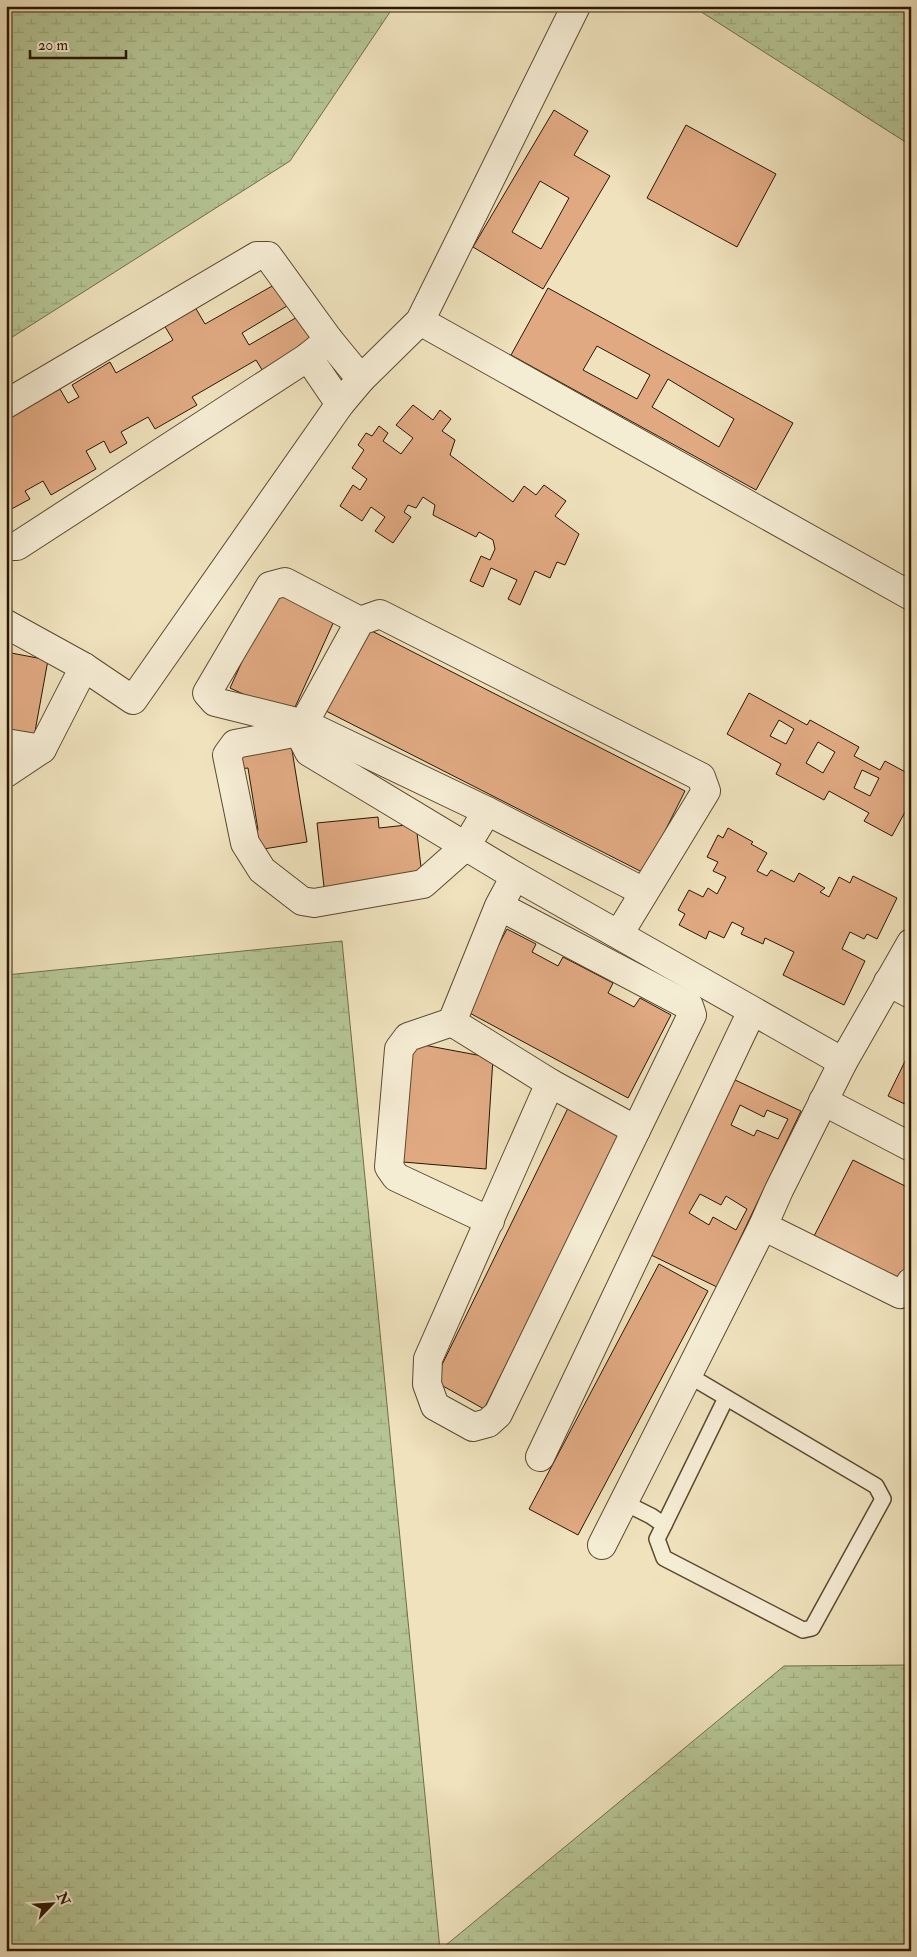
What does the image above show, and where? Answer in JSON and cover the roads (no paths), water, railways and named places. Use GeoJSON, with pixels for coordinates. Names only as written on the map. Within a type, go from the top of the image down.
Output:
{"type":"FeatureCollection","features":[{"type":"Feature","properties":{"kind":"street"},"geometry":{"type":"LineString","coordinates":[[6,624],[84,667],[133,700],[340,404],[361,379],[420,321],[576,6]]}},
{"type":"Feature","properties":{"kind":"street"},"geometry":{"type":"LineString","coordinates":[[6,404],[256,256],[268,256],[329,340],[361,379]]}},
{"type":"Feature","properties":{"kind":"street"},"geometry":{"type":"LineString","coordinates":[[420,321],[911,596]]}},
{"type":"Feature","properties":{"kind":"street"},"geometry":{"type":"LineString","coordinates":[[6,546],[17,546],[308,357],[329,340]]}},
{"type":"Feature","properties":{"kind":"street"},"geometry":{"type":"LineString","coordinates":[[308,357],[340,404]]}},
{"type":"Feature","properties":{"kind":"street"},"geometry":{"type":"LineString","coordinates":[[360,621],[285,582],[270,586],[207,692],[215,702],[302,728],[487,811],[644,892]]}},
{"type":"Feature","properties":{"kind":"street"},"geometry":{"type":"LineString","coordinates":[[619,934],[706,791],[701,777],[380,614],[360,621],[302,728],[309,752],[515,876],[843,1062]]}},
{"type":"Feature","properties":{"kind":"street"},"geometry":{"type":"LineString","coordinates":[[6,773],[42,749],[84,667]]}},
{"type":"Feature","properties":{"kind":"street"},"geometry":{"type":"LineString","coordinates":[[302,728],[235,744],[227,755],[245,843],[262,870],[302,901],[314,903],[423,884],[466,846],[487,811]]}},
{"type":"Feature","properties":{"kind":"street"},"geometry":{"type":"LineString","coordinates":[[6,743],[42,749]]}},
{"type":"Feature","properties":{"kind":"street"},"geometry":{"type":"LineString","coordinates":[[490,1221],[396,1177],[389,1167],[399,1049],[408,1037],[452,1022],[499,906],[515,876]]}},
{"type":"Feature","properties":{"kind":"street"},"geometry":{"type":"LineString","coordinates":[[499,906],[689,1006],[692,1015],[498,1414],[488,1423],[473,1427],[435,1406],[426,1384],[428,1360],[550,1083]]}},
{"type":"Feature","properties":{"kind":"street"},"geometry":{"type":"LineString","coordinates":[[602,1545],[763,1226],[843,1062],[902,979],[911,943]]}},
{"type":"Feature","properties":{"kind":"street"},"geometry":{"type":"LineString","coordinates":[[540,1457],[752,1011]]}},
{"type":"Feature","properties":{"kind":"street"},"geometry":{"type":"LineString","coordinates":[[452,1022],[550,1083],[636,1130]]}},
{"type":"Feature","properties":{"kind":"street"},"geometry":{"type":"LineString","coordinates":[[824,1102],[911,1146]]}},
{"type":"Feature","properties":{"kind":"street"},"geometry":{"type":"LineString","coordinates":[[763,1226],[900,1294],[906,1290],[911,1282]]}},
{"type":"Feature","properties":{"kind":"lane"},"geometry":{"type":"LineString","coordinates":[[688,1375],[876,1486],[883,1499],[812,1628],[803,1630],[664,1558],[658,1540],[726,1398]]}},
{"type":"Feature","properties":{"kind":"lane"},"geometry":{"type":"LineString","coordinates":[[623,1502],[664,1525]]}}]}
